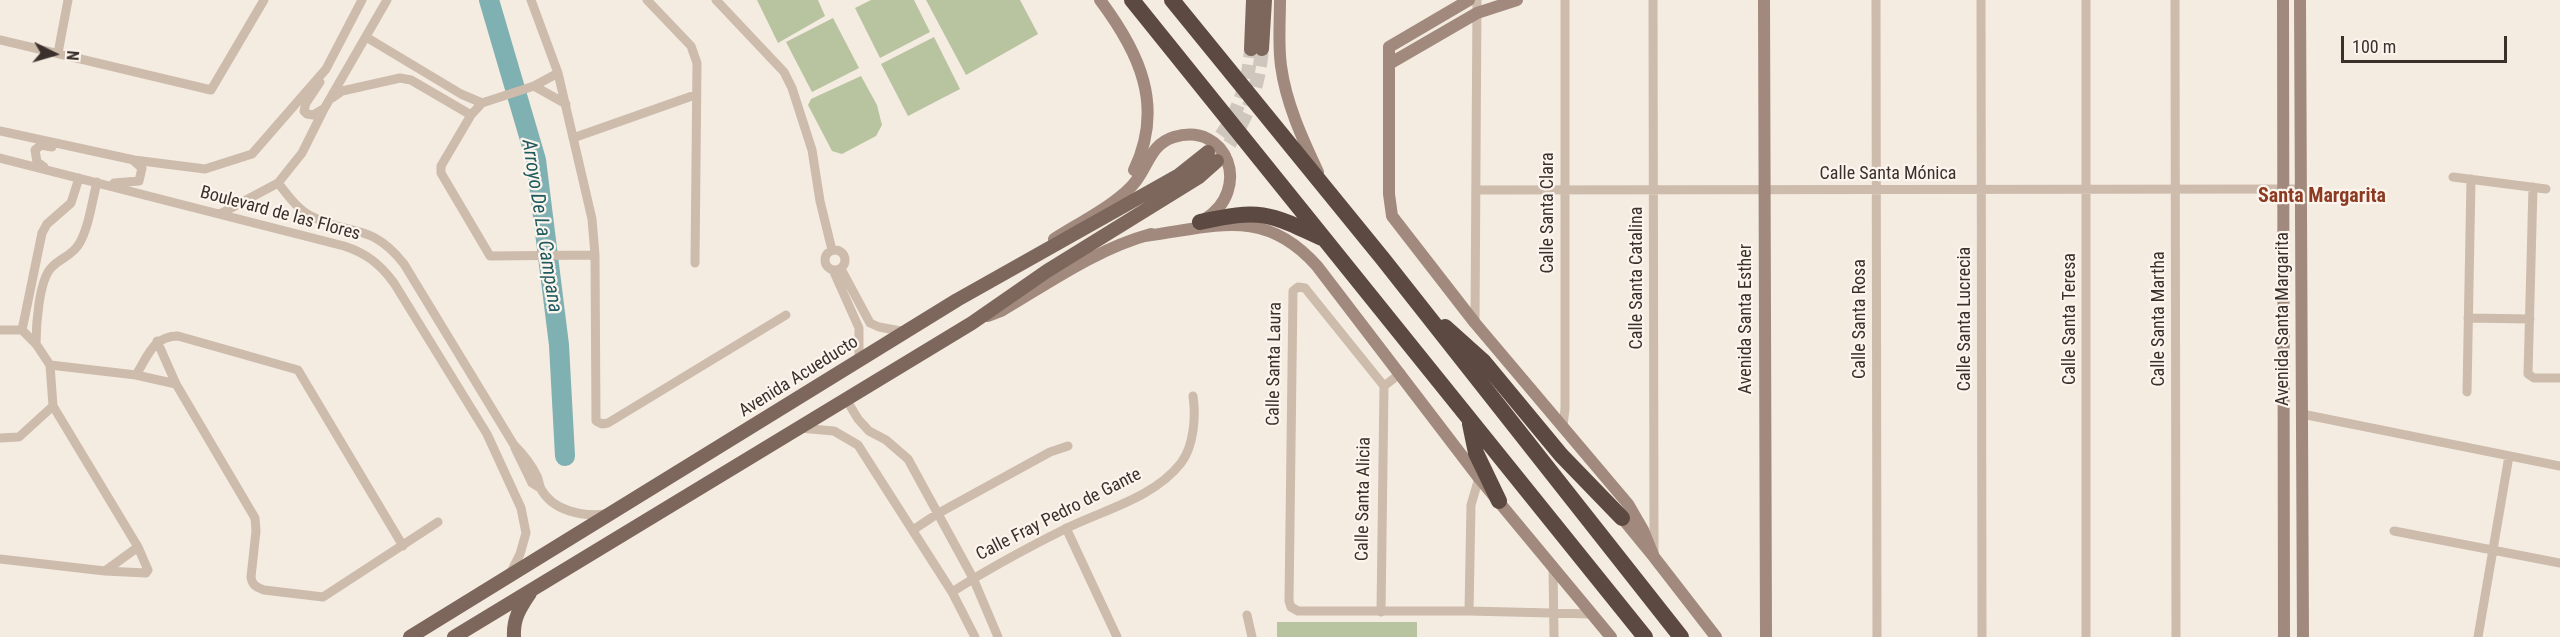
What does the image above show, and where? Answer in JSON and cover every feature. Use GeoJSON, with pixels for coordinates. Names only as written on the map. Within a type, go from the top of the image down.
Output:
{"type":"FeatureCollection","features":[{"type":"Feature","properties":{"kind":"highway"},"geometry":{"type":"LineString","coordinates":[[1132,0],[1645,637]]}},
{"type":"Feature","properties":{"kind":"highway"},"geometry":{"type":"LineString","coordinates":[[1172,0],[1535,450],[1681,637]]}},
{"type":"Feature","properties":{"kind":"highway"},"geometry":{"type":"LineString","coordinates":[[1200,222],[1235,214],[1258,213],[1289,222],[1325,239]]}},
{"type":"Feature","properties":{"kind":"highway"},"geometry":{"type":"LineString","coordinates":[[1421,308],[1484,362],[1561,455],[1622,518]]}},
{"type":"Feature","properties":{"kind":"highway"},"geometry":{"type":"LineString","coordinates":[[1470,420],[1476,453],[1499,501]]}},
{"type":"Feature","properties":{"kind":"main road"},"geometry":{"type":"LineString","coordinates":[[1100,0],[1143,73],[1149,105],[1144,146],[1136,166],[1123,188],[1106,205]]}},
{"type":"Feature","properties":{"kind":"main road"},"geometry":{"type":"LineString","coordinates":[[1253,0],[1256,49],[1265,0]]}},
{"type":"Feature","properties":{"kind":"main road"},"geometry":{"type":"LineString","coordinates":[[1280,0],[1280,54],[1285,88],[1304,143],[1327,190]]}},
{"type":"Feature","properties":{"kind":"main road"},"geometry":{"type":"LineString","coordinates":[[1468,0],[1389,47],[1389,201],[1395,220],[1475,323],[1628,504],[1643,530],[1654,557]]}},
{"type":"Feature","properties":{"kind":"main road"},"geometry":{"type":"LineString","coordinates":[[1389,64],[1477,6],[1517,0]]}},
{"type":"Feature","properties":{"kind":"main road","name":"Avenida Santa Esther"},"geometry":{"type":"LineString","coordinates":[[1764,0],[1764,634]]}},
{"type":"Feature","properties":{"kind":"main road","name":"Avenida Santa Margarita"},"geometry":{"type":"LineString","coordinates":[[2283,0],[2284,637]]}},
{"type":"Feature","properties":{"kind":"main road","name":"Avenida Santa Margarita"},"geometry":{"type":"LineString","coordinates":[[2300,0],[2303,637]]}},
{"type":"Feature","properties":{"kind":"main road"},"geometry":{"type":"LineString","coordinates":[[972,322],[1001,311],[1090,258],[1128,241],[1200,222],[1211,215],[1228,194],[1231,174],[1229,164],[1220,148],[1195,135],[1177,136],[1159,144],[1136,181],[1106,205],[1036,251],[1028,261]]}},
{"type":"Feature","properties":{"kind":"main road","name":"Avenida Acueducto"},"geometry":{"type":"LineString","coordinates":[[410,637],[957,300],[1212,157],[1199,177],[1047,270],[972,322],[454,637]]}},
{"type":"Feature","properties":{"kind":"main road"},"geometry":{"type":"LineString","coordinates":[[1145,236],[1242,225],[1256,226],[1282,235],[1294,243],[1317,266],[1479,478],[1611,637]]}},
{"type":"Feature","properties":{"kind":"main road"},"geometry":{"type":"LineString","coordinates":[[1622,518],[1716,637]]}},
{"type":"Feature","properties":{"kind":"main road"},"geometry":{"type":"LineString","coordinates":[[514,637],[513,626],[517,612],[533,589]]}},
{"type":"Feature","properties":{"kind":"street"},"geometry":{"type":"LineString","coordinates":[[58,53],[68,0]]}},
{"type":"Feature","properties":{"kind":"street"},"geometry":{"type":"LineString","coordinates":[[0,40],[211,90],[264,0]]}},
{"type":"Feature","properties":{"kind":"street"},"geometry":{"type":"LineString","coordinates":[[362,0],[306,103],[304,111],[313,115],[342,92],[400,78],[411,80],[471,115]]}},
{"type":"Feature","properties":{"kind":"street"},"geometry":{"type":"LineString","coordinates":[[220,214],[278,183],[303,153],[326,105],[385,0]]}},
{"type":"Feature","properties":{"kind":"street"},"geometry":{"type":"LineString","coordinates":[[531,0],[558,73],[592,219],[595,255],[596,421],[602,424],[608,423],[786,315]]}},
{"type":"Feature","properties":{"kind":"street"},"geometry":{"type":"LineString","coordinates":[[647,0],[695,53],[697,63],[695,95],[696,263]]}},
{"type":"Feature","properties":{"kind":"street"},"geometry":{"type":"LineString","coordinates":[[716,0],[784,72],[792,88],[812,150],[820,201],[832,250]]}},
{"type":"Feature","properties":{"kind":"street","name":"Calle Santa Clara"},"geometry":{"type":"LineString","coordinates":[[1563,426],[1565,409],[1565,0]]}},
{"type":"Feature","properties":{"kind":"street","name":"Calle Santa Catalina"},"geometry":{"type":"LineString","coordinates":[[1653,0],[1654,557]]}},
{"type":"Feature","properties":{"kind":"street","name":"Calle Santa Rosa"},"geometry":{"type":"LineString","coordinates":[[1876,0],[1877,637]]}},
{"type":"Feature","properties":{"kind":"street","name":"Calle Santa Lucrecia"},"geometry":{"type":"LineString","coordinates":[[1981,0],[1982,637]]}},
{"type":"Feature","properties":{"kind":"street","name":"Calle Santa Teresa"},"geometry":{"type":"LineString","coordinates":[[2086,0],[2086,637]]}},
{"type":"Feature","properties":{"kind":"street","name":"Calle Santa Martha"},"geometry":{"type":"LineString","coordinates":[[2175,0],[2176,637]]}},
{"type":"Feature","properties":{"kind":"street"},"geometry":{"type":"LineString","coordinates":[[1475,323],[1477,6]]}},
{"type":"Feature","properties":{"kind":"street"},"geometry":{"type":"LineString","coordinates":[[366,37],[461,94],[482,103]]}},
{"type":"Feature","properties":{"kind":"street","name":"Boulevard de las Flores"},"geometry":{"type":"LineString","coordinates":[[0,131],[134,160],[205,170],[252,154],[326,69]]}},
{"type":"Feature","properties":{"kind":"street"},"geometry":{"type":"LineString","coordinates":[[558,73],[529,88],[482,103],[471,115],[441,166],[443,181],[490,256],[595,255]]}},
{"type":"Feature","properties":{"kind":"street"},"geometry":{"type":"LineString","coordinates":[[529,88],[566,104]]}},
{"type":"Feature","properties":{"kind":"street"},"geometry":{"type":"LineString","coordinates":[[573,138],[695,95]]}},
{"type":"Feature","properties":{"kind":"street"},"geometry":{"type":"LineString","coordinates":[[46,170],[35,158],[37,147],[40,145],[78,147]]}},
{"type":"Feature","properties":{"kind":"street","name":"Boulevard de las Flores"},"geometry":{"type":"LineString","coordinates":[[0,158],[344,246],[372,258],[394,283],[487,434],[526,523],[524,543],[509,576]]}},
{"type":"Feature","properties":{"kind":"street"},"geometry":{"type":"LineString","coordinates":[[36,344],[37,318],[45,279],[50,269],[74,252],[81,242],[100,183],[139,181],[142,168],[134,160]]}},
{"type":"Feature","properties":{"kind":"street"},"geometry":{"type":"LineString","coordinates":[[2453,177],[2546,189]]}},
{"type":"Feature","properties":{"kind":"street"},"geometry":{"type":"LineString","coordinates":[[22,330],[42,233],[47,224],[71,203],[79,178]]}},
{"type":"Feature","properties":{"kind":"street"},"geometry":{"type":"LineString","coordinates":[[2467,392],[2471,179]]}},
{"type":"Feature","properties":{"kind":"street","name":"Boulevard de las Flores"},"geometry":{"type":"LineString","coordinates":[[278,183],[309,216],[371,234],[394,251],[514,445],[518,459],[532,483],[558,506],[590,516],[610,514]]}},
{"type":"Feature","properties":{"kind":"street"},"geometry":{"type":"LineString","coordinates":[[2533,187],[2528,374],[2534,378],[2560,378]]}},
{"type":"Feature","properties":{"kind":"street","name":"Calle Santa Mónica"},"geometry":{"type":"LineString","coordinates":[[1476,190],[2301,189]]}},
{"type":"Feature","properties":{"kind":"street"},"geometry":{"type":"LineString","coordinates":[[837,269],[846,263],[845,255],[840,250],[832,250],[826,254],[825,262],[837,269],[870,323],[906,332]]}},
{"type":"Feature","properties":{"kind":"street"},"geometry":{"type":"LineString","coordinates":[[837,269],[859,328],[858,362]]}},
{"type":"Feature","properties":{"kind":"street","name":"Calle Santa Laura"},"geometry":{"type":"LineString","coordinates":[[1381,612],[1298,611],[1292,607],[1289,600],[1293,291],[1298,286],[1305,288],[1384,386]]}},
{"type":"Feature","properties":{"kind":"street"},"geometry":{"type":"LineString","coordinates":[[2468,318],[2530,320]]}},
{"type":"Feature","properties":{"kind":"street"},"geometry":{"type":"LineString","coordinates":[[859,328],[870,323]]}},
{"type":"Feature","properties":{"kind":"street"},"geometry":{"type":"LineString","coordinates":[[0,330],[22,330],[36,344],[50,365],[53,406],[147,564],[146,573],[105,572],[0,559]]}},
{"type":"Feature","properties":{"kind":"street"},"geometry":{"type":"LineString","coordinates":[[136,375],[157,340],[167,336],[178,336],[298,370],[403,546]]}},
{"type":"Feature","properties":{"kind":"street"},"geometry":{"type":"LineString","coordinates":[[157,340],[176,384],[255,518],[256,531],[251,577],[256,587],[323,597],[438,522]]}},
{"type":"Feature","properties":{"kind":"street"},"geometry":{"type":"LineString","coordinates":[[50,365],[136,375],[176,384]]}},
{"type":"Feature","properties":{"kind":"street"},"geometry":{"type":"LineString","coordinates":[[1384,386],[1401,373]]}},
{"type":"Feature","properties":{"kind":"street"},"geometry":{"type":"LineString","coordinates":[[459,389],[475,381]]}},
{"type":"Feature","properties":{"kind":"street","name":"Calle Santa Alicia"},"geometry":{"type":"LineString","coordinates":[[1381,612],[1384,386]]}},
{"type":"Feature","properties":{"kind":"street","name":"Calle Fray Pedro de Gante"},"geometry":{"type":"LineString","coordinates":[[952,592],[1066,528],[1148,490],[1181,462],[1188,447],[1195,412],[1193,396]]}},
{"type":"Feature","properties":{"kind":"street"},"geometry":{"type":"LineString","coordinates":[[846,399],[858,419],[869,431],[886,440],[908,459],[973,579],[998,637]]}},
{"type":"Feature","properties":{"kind":"street"},"geometry":{"type":"LineString","coordinates":[[0,438],[19,437],[53,406]]}},
{"type":"Feature","properties":{"kind":"street"},"geometry":{"type":"LineString","coordinates":[[2302,414],[2560,466]]}},
{"type":"Feature","properties":{"kind":"street"},"geometry":{"type":"LineString","coordinates":[[800,428],[834,430],[858,445],[952,592],[975,637]]}},
{"type":"Feature","properties":{"kind":"street"},"geometry":{"type":"LineString","coordinates":[[913,530],[937,514],[1050,452],[1068,446]]}},
{"type":"Feature","properties":{"kind":"street"},"geometry":{"type":"LineString","coordinates":[[2478,637],[2510,456]]}},
{"type":"Feature","properties":{"kind":"street"},"geometry":{"type":"LineString","coordinates":[[1468,611],[1471,505],[1479,478]]}},
{"type":"Feature","properties":{"kind":"street"},"geometry":{"type":"LineString","coordinates":[[1066,528],[1117,637]]}},
{"type":"Feature","properties":{"kind":"street"},"geometry":{"type":"LineString","coordinates":[[2394,531],[2560,563]]}},
{"type":"Feature","properties":{"kind":"street"},"geometry":{"type":"LineString","coordinates":[[105,572],[138,547]]}},
{"type":"Feature","properties":{"kind":"street"},"geometry":{"type":"LineString","coordinates":[[1553,565],[1554,637]]}},
{"type":"Feature","properties":{"kind":"street"},"geometry":{"type":"LineString","coordinates":[[1381,612],[1468,611],[1592,614]]}},
{"type":"Feature","properties":{"kind":"street"},"geometry":{"type":"LineString","coordinates":[[1246,615],[1252,637]]}},
{"type":"Feature","properties":{"kind":"green space"},"geometry":{"type":"Polygon","coordinates":[[[757,0],[818,0],[825,16],[778,43],[757,0]]]}},
{"type":"Feature","properties":{"kind":"green space"},"geometry":{"type":"Polygon","coordinates":[[[871,0],[914,0],[930,32],[880,58],[855,8],[871,0]]]}},
{"type":"Feature","properties":{"kind":"green space"},"geometry":{"type":"Polygon","coordinates":[[[926,0],[1020,0],[1038,34],[966,75],[926,0]]]}},
{"type":"Feature","properties":{"kind":"green space"},"geometry":{"type":"Polygon","coordinates":[[[833,18],[859,68],[812,92],[786,42],[833,18]]]}},
{"type":"Feature","properties":{"kind":"green space"},"geometry":{"type":"Polygon","coordinates":[[[934,37],[960,89],[908,116],[881,64],[934,37]]]}},
{"type":"Feature","properties":{"kind":"green space"},"geometry":{"type":"Polygon","coordinates":[[[861,76],[877,105],[882,125],[876,136],[842,154],[832,151],[808,105],[811,99],[861,76]]]}},
{"type":"Feature","properties":{"kind":"green space"},"geometry":{"type":"Polygon","coordinates":[[[1277,622],[1417,622],[1417,637],[1277,637],[1277,622]]]}},
{"type":"Feature","properties":{"kind":"waterway","name":"Arroyo De La Campana"},"geometry":{"type":"LineString","coordinates":[[489,0],[536,160],[559,345],[565,456]]}},
{"type":"Feature","properties":{"kind":"tunnel"},"geometry":{"type":"LineString","coordinates":[[1208,152],[1233,117],[1247,78],[1251,49]]}},
{"type":"Feature","properties":{"kind":"tunnel"},"geometry":{"type":"LineString","coordinates":[[1217,161],[1235,135],[1248,109],[1257,80],[1262,49]]}},
{"type":"Feature","properties":{"kind":"district","name":"Santa Margarita"},"geometry":{"type":"Point","coordinates":[2322,197]}}]}
